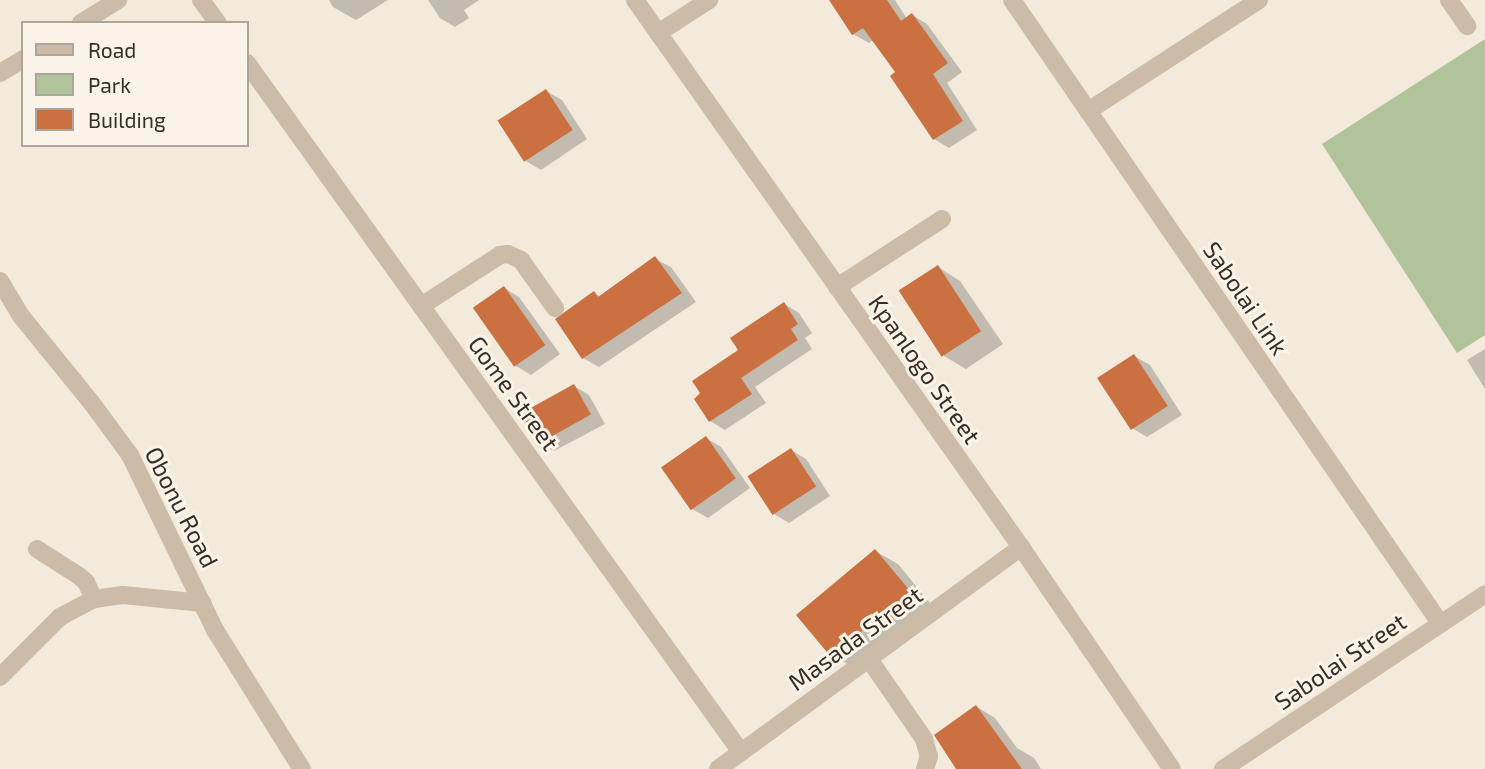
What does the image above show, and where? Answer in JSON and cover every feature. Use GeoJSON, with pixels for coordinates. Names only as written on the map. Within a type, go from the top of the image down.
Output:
{"type":"FeatureCollection","features":[{"type":"Feature","properties":{"kind":"street"},"geometry":{"type":"LineString","coordinates":[[84,21],[118,0]]}},
{"type":"Feature","properties":{"kind":"street"},"geometry":{"type":"LineString","coordinates":[[201,0],[217,21]]}},
{"type":"Feature","properties":{"kind":"street","name":"Kpanlogo Street"},"geometry":{"type":"LineString","coordinates":[[635,0],[1021,547],[1172,769]]}},
{"type":"Feature","properties":{"kind":"street"},"geometry":{"type":"LineString","coordinates":[[658,33],[709,0]]}},
{"type":"Feature","properties":{"kind":"street","name":"Sabolai Link"},"geometry":{"type":"LineString","coordinates":[[1012,0],[1440,623]]}},
{"type":"Feature","properties":{"kind":"street"},"geometry":{"type":"LineString","coordinates":[[1088,111],[1259,0]]}},
{"type":"Feature","properties":{"kind":"street"},"geometry":{"type":"LineString","coordinates":[[1449,0],[1466,26]]}},
{"type":"Feature","properties":{"kind":"street"},"geometry":{"type":"LineString","coordinates":[[0,73],[21,60]]}},
{"type":"Feature","properties":{"kind":"street","name":"Gome Street"},"geometry":{"type":"LineString","coordinates":[[248,64],[741,752]]}},
{"type":"Feature","properties":{"kind":"street"},"geometry":{"type":"LineString","coordinates":[[837,287],[942,219]]}},
{"type":"Feature","properties":{"kind":"street"},"geometry":{"type":"LineString","coordinates":[[421,306],[500,255],[508,254],[521,260],[555,308]]}},
{"type":"Feature","properties":{"kind":"street","name":"Obonu Road"},"geometry":{"type":"LineString","coordinates":[[0,281],[21,316],[130,455],[215,629],[302,769]]}},
{"type":"Feature","properties":{"kind":"street","name":"Masada Street"},"geometry":{"type":"LineString","coordinates":[[718,769],[1021,547]]}},
{"type":"Feature","properties":{"kind":"street"},"geometry":{"type":"LineString","coordinates":[[37,549],[86,582],[94,599]]}},
{"type":"Feature","properties":{"kind":"street","name":"Sabolai Street"},"geometry":{"type":"LineString","coordinates":[[1223,769],[1485,594]]}},
{"type":"Feature","properties":{"kind":"street"},"geometry":{"type":"LineString","coordinates":[[0,677],[60,617],[94,599],[123,595],[203,603]]}},
{"type":"Feature","properties":{"kind":"street"},"geometry":{"type":"LineString","coordinates":[[869,659],[924,738],[929,756],[925,769]]}},
{"type":"Feature","properties":{"kind":"green space"},"geometry":{"type":"Polygon","coordinates":[[[1485,39],[1485,335],[1457,353],[1322,144],[1485,39]]]}},
{"type":"Feature","properties":{"kind":"building"},"geometry":{"type":"Polygon","coordinates":[[[829,0],[887,0],[901,21],[912,13],[948,63],[933,74],[963,121],[933,140],[890,76],[895,72],[863,28],[852,35],[829,0]]]}},
{"type":"Feature","properties":{"kind":"building"},"geometry":{"type":"Polygon","coordinates":[[[546,89],[573,130],[524,162],[497,121],[546,89]]]}},
{"type":"Feature","properties":{"kind":"building"},"geometry":{"type":"Polygon","coordinates":[[[655,256],[682,293],[582,359],[555,319],[594,291],[598,297],[655,256]]]}},
{"type":"Feature","properties":{"kind":"building"},"geometry":{"type":"Polygon","coordinates":[[[938,265],[981,331],[942,357],[899,291],[938,265]]]}},
{"type":"Feature","properties":{"kind":"building"},"geometry":{"type":"Polygon","coordinates":[[[504,286],[545,345],[514,367],[473,308],[504,286]]]}},
{"type":"Feature","properties":{"kind":"building"},"geometry":{"type":"Polygon","coordinates":[[[784,302],[798,324],[791,329],[798,340],[741,378],[752,394],[709,422],[694,399],[700,393],[692,381],[738,350],[730,338],[784,302]]]}},
{"type":"Feature","properties":{"kind":"building"},"geometry":{"type":"Polygon","coordinates":[[[1134,354],[1168,406],[1131,430],[1097,378],[1134,354]]]}},
{"type":"Feature","properties":{"kind":"building"},"geometry":{"type":"Polygon","coordinates":[[[574,384],[591,415],[538,444],[522,413],[574,384]]]}},
{"type":"Feature","properties":{"kind":"building"},"geometry":{"type":"Polygon","coordinates":[[[706,436],[736,479],[691,510],[661,468],[706,436]]]}},
{"type":"Feature","properties":{"kind":"building"},"geometry":{"type":"Polygon","coordinates":[[[791,448],[816,487],[772,515],[747,476],[791,448]]]}},
{"type":"Feature","properties":{"kind":"building"},"geometry":{"type":"Polygon","coordinates":[[[875,549],[917,599],[888,623],[881,615],[831,657],[796,615],[875,549]]]}},
{"type":"Feature","properties":{"kind":"building"},"geometry":{"type":"Polygon","coordinates":[[[976,705],[1022,769],[956,769],[934,735],[976,705]]]}}]}
